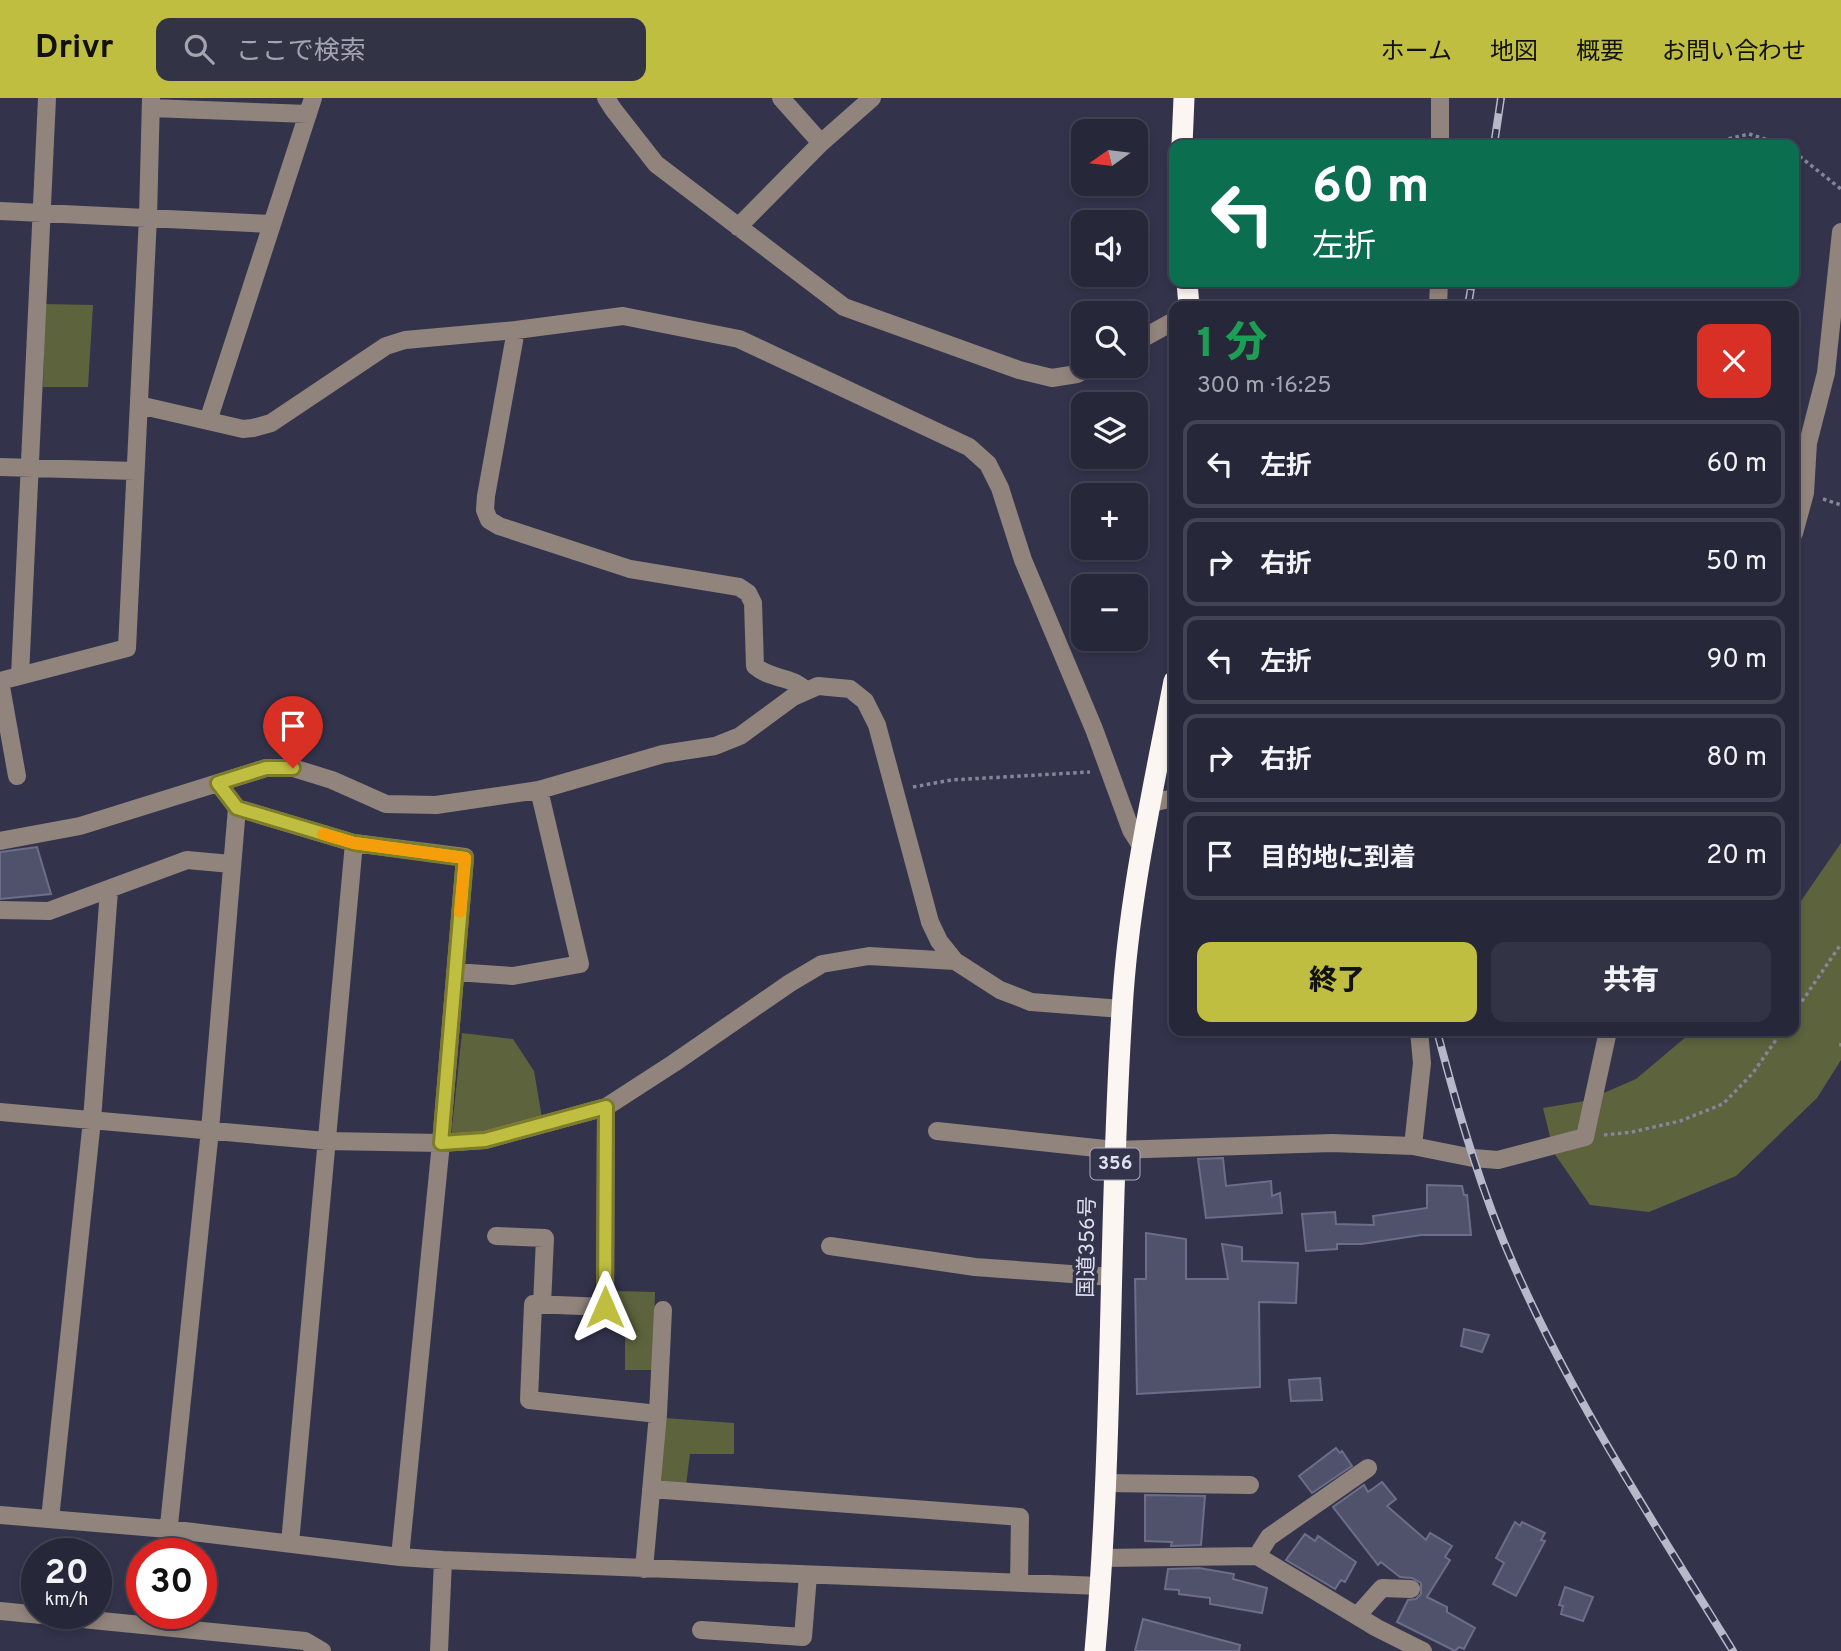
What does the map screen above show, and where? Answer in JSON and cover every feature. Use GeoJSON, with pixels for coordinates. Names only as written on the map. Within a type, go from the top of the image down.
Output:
{"type":"FeatureCollection","features":[{"type":"Feature","properties":{"kind":"highway"},"geometry":{"type":"LineString","coordinates":[[1182,140],[1184,98]]}},
{"type":"Feature","properties":{"kind":"highway","name":"国道356号"},"geometry":{"type":"LineString","coordinates":[[1095,1651],[1101,1586],[1122,1009],[1142,847],[1169,708]]}},
{"type":"Feature","properties":{"kind":"street"},"geometry":{"type":"LineString","coordinates":[[20,676],[47,98]]}},
{"type":"Feature","properties":{"kind":"street"},"geometry":{"type":"LineString","coordinates":[[607,98],[656,164],[844,307],[1019,370],[1052,378],[1071,375]]}},
{"type":"Feature","properties":{"kind":"street"},"geometry":{"type":"LineString","coordinates":[[781,98],[821,143]]}},
{"type":"Feature","properties":{"kind":"street"},"geometry":{"type":"LineString","coordinates":[[738,227],[821,143],[872,98]]}},
{"type":"Feature","properties":{"kind":"street"},"geometry":{"type":"LineString","coordinates":[[1440,98],[1440,140]]}},
{"type":"Feature","properties":{"kind":"street"},"geometry":{"type":"LineString","coordinates":[[17,776],[0,681],[127,648],[151,103],[310,106],[208,421]]}},
{"type":"Feature","properties":{"kind":"street"},"geometry":{"type":"LineString","coordinates":[[0,211],[272,224]]}},
{"type":"Feature","properties":{"kind":"street"},"geometry":{"type":"LineString","coordinates":[[1799,515],[1805,493],[1808,443],[1826,373],[1841,232]]}},
{"type":"Feature","properties":{"kind":"street"},"geometry":{"type":"LineString","coordinates":[[139,405],[243,429],[271,423],[386,346],[396,343],[623,316],[739,339],[969,447],[988,464],[1000,488],[1023,560],[1110,771],[1131,830],[1142,847]]}},
{"type":"Feature","properties":{"kind":"street"},"geometry":{"type":"LineString","coordinates":[[1148,335],[1169,324]]}},
{"type":"Feature","properties":{"kind":"street"},"geometry":{"type":"LineString","coordinates":[[516,330],[486,496],[485,510],[489,520],[499,526],[630,569],[739,587],[748,593],[753,603],[755,666],[765,675],[798,683],[806,691]]}},
{"type":"Feature","properties":{"kind":"street"},"geometry":{"type":"LineString","coordinates":[[0,467],[135,471]]}},
{"type":"Feature","properties":{"kind":"street"},"geometry":{"type":"LineString","coordinates":[[0,841],[80,826],[266,768],[293,768],[332,780],[386,804],[408,806],[436,805],[539,790],[663,754],[715,746],[740,736],[793,697],[818,686],[850,689],[864,701],[877,725],[930,922],[939,941],[955,961],[1000,990],[1031,1002],[1122,1009]]}},
{"type":"Feature","properties":{"kind":"street"},"geometry":{"type":"LineString","coordinates":[[218,783],[237,808],[354,843],[465,858],[441,1143],[400,1557]]}},
{"type":"Feature","properties":{"kind":"street"},"geometry":{"type":"LineString","coordinates":[[455,972],[513,976],[580,964],[539,790]]}},
{"type":"Feature","properties":{"kind":"street"},"geometry":{"type":"LineString","coordinates":[[1151,803],[1169,799]]}},
{"type":"Feature","properties":{"kind":"street"},"geometry":{"type":"LineString","coordinates":[[167,1538],[210,1130],[237,808]]}},
{"type":"Feature","properties":{"kind":"street"},"geometry":{"type":"LineString","coordinates":[[290,1543],[354,843]]}},
{"type":"Feature","properties":{"kind":"street"},"geometry":{"type":"LineString","coordinates":[[0,910],[49,911],[187,860],[231,864]]}},
{"type":"Feature","properties":{"kind":"street"},"geometry":{"type":"LineString","coordinates":[[50,1519],[92,1120],[109,890]]}},
{"type":"Feature","properties":{"kind":"street"},"geometry":{"type":"LineString","coordinates":[[0,1112],[326,1141],[441,1143],[485,1140],[606,1107],[822,964],[869,956],[955,961]]}},
{"type":"Feature","properties":{"kind":"street"},"geometry":{"type":"LineString","coordinates":[[1413,1146],[1422,1063],[1419,1036]]}},
{"type":"Feature","properties":{"kind":"street"},"geometry":{"type":"LineString","coordinates":[[937,1130],[1115,1150],[1319,1143],[1413,1146],[1498,1160],[1585,1137],[1607,1036]]}},
{"type":"Feature","properties":{"kind":"street"},"geometry":{"type":"LineString","coordinates":[[606,1107],[605,1307],[533,1304],[529,1399],[658,1414]]}},
{"type":"Feature","properties":{"kind":"street"},"geometry":{"type":"LineString","coordinates":[[496,1236],[545,1238],[542,1305]]}},
{"type":"Feature","properties":{"kind":"street"},"geometry":{"type":"LineString","coordinates":[[830,1246],[975,1267],[1112,1277]]}},
{"type":"Feature","properties":{"kind":"street"},"geometry":{"type":"LineString","coordinates":[[644,1569],[658,1414],[663,1310]]}},
{"type":"Feature","properties":{"kind":"street"},"geometry":{"type":"LineString","coordinates":[[1257,1556],[1269,1537],[1368,1468]]}},
{"type":"Feature","properties":{"kind":"street"},"geometry":{"type":"LineString","coordinates":[[1105,1483],[1250,1485]]}},
{"type":"Feature","properties":{"kind":"street"},"geometry":{"type":"LineString","coordinates":[[651,1489],[1020,1517],[1019,1583]]}},
{"type":"Feature","properties":{"kind":"street"},"geometry":{"type":"LineString","coordinates":[[0,1515],[168,1529],[443,1560],[1101,1586]]}},
{"type":"Feature","properties":{"kind":"street"},"geometry":{"type":"LineString","coordinates":[[1102,1558],[1257,1556],[1357,1616],[1423,1651]]}},
{"type":"Feature","properties":{"kind":"street"},"geometry":{"type":"LineString","coordinates":[[439,1651],[443,1560]]}},
{"type":"Feature","properties":{"kind":"street"},"geometry":{"type":"LineString","coordinates":[[701,1630],[803,1637],[808,1575]]}},
{"type":"Feature","properties":{"kind":"street"},"geometry":{"type":"LineString","coordinates":[[1357,1616],[1382,1588],[1411,1589]]}},
{"type":"Feature","properties":{"kind":"street"},"geometry":{"type":"LineString","coordinates":[[0,1611],[126,1617]]}},
{"type":"Feature","properties":{"kind":"street"},"geometry":{"type":"LineString","coordinates":[[217,1628],[305,1641],[321,1651]]}},
{"type":"Feature","properties":{"kind":"path"},"geometry":{"type":"LineString","coordinates":[[1724,140],[1749,134],[1769,140]]}},
{"type":"Feature","properties":{"kind":"path"},"geometry":{"type":"LineString","coordinates":[[1799,156],[1841,189]]}},
{"type":"Feature","properties":{"kind":"path"},"geometry":{"type":"LineString","coordinates":[[894,790],[951,780],[1110,771]]}},
{"type":"Feature","properties":{"kind":"path"},"geometry":{"type":"LineString","coordinates":[[1799,1006],[1841,944]]}},
{"type":"Feature","properties":{"kind":"path"},"geometry":{"type":"LineString","coordinates":[[1585,1137],[1632,1132],[1680,1121],[1723,1104],[1753,1073],[1779,1036]]}},
{"type":"Feature","properties":{"kind":"green space"},"geometry":{"type":"Polygon","coordinates":[[[45,304],[93,305],[88,387],[43,387],[45,304]]]}},
{"type":"Feature","properties":{"kind":"green space"},"geometry":{"type":"Polygon","coordinates":[[[1841,843],[1841,1060],[1817,1098],[1736,1176],[1649,1212],[1590,1205],[1554,1153],[1543,1108],[1585,1101],[1636,1079],[1687,1036],[1799,1036],[1799,904],[1841,843]]]}},
{"type":"Feature","properties":{"kind":"green space"},"geometry":{"type":"Polygon","coordinates":[[[462,1033],[513,1039],[534,1071],[542,1118],[517,1126],[451,1137],[462,1033]]]}},
{"type":"Feature","properties":{"kind":"green space"},"geometry":{"type":"Polygon","coordinates":[[[614,1291],[655,1292],[653,1370],[625,1370],[625,1320],[611,1317],[614,1291]]]}},
{"type":"Feature","properties":{"kind":"green space"},"geometry":{"type":"Polygon","coordinates":[[[665,1418],[734,1423],[734,1454],[690,1454],[686,1485],[658,1484],[665,1418]]]}},
{"type":"Feature","properties":{"kind":"building"},"geometry":{"type":"Polygon","coordinates":[[[37,847],[51,894],[0,899],[0,852],[37,847]]]}},
{"type":"Feature","properties":{"kind":"building"},"geometry":{"type":"Polygon","coordinates":[[[1223,1158],[1226,1186],[1271,1181],[1272,1196],[1280,1193],[1282,1213],[1206,1218],[1198,1159],[1223,1158]]]}},
{"type":"Feature","properties":{"kind":"building"},"geometry":{"type":"Polygon","coordinates":[[[1427,1185],[1462,1186],[1464,1195],[1467,1195],[1471,1235],[1421,1235],[1362,1244],[1337,1244],[1337,1249],[1306,1251],[1302,1214],[1335,1212],[1336,1224],[1374,1225],[1373,1216],[1427,1208],[1427,1185]]]}},
{"type":"Feature","properties":{"kind":"building"},"geometry":{"type":"Polygon","coordinates":[[[1146,1233],[1186,1239],[1186,1279],[1228,1279],[1222,1244],[1242,1247],[1242,1261],[1298,1263],[1296,1303],[1259,1302],[1260,1387],[1137,1394],[1135,1279],[1146,1279],[1146,1233]]]}},
{"type":"Feature","properties":{"kind":"building"},"geometry":{"type":"Polygon","coordinates":[[[1464,1329],[1489,1335],[1482,1352],[1461,1346],[1464,1329]]]}},
{"type":"Feature","properties":{"kind":"building"},"geometry":{"type":"Polygon","coordinates":[[[1320,1378],[1322,1400],[1291,1401],[1289,1380],[1320,1378]]]}},
{"type":"Feature","properties":{"kind":"building"},"geometry":{"type":"Polygon","coordinates":[[[1336,1448],[1340,1453],[1342,1451],[1352,1466],[1312,1493],[1299,1476],[1336,1448]]]}},
{"type":"Feature","properties":{"kind":"building"},"geometry":{"type":"Polygon","coordinates":[[[1382,1482],[1396,1499],[1387,1506],[1426,1540],[1430,1533],[1452,1546],[1445,1557],[1450,1560],[1427,1597],[1447,1607],[1447,1612],[1475,1628],[1464,1649],[1459,1647],[1455,1651],[1397,1622],[1408,1600],[1416,1599],[1421,1594],[1421,1583],[1412,1578],[1400,1577],[1381,1562],[1378,1565],[1333,1507],[1364,1485],[1368,1492],[1382,1482]]]}},
{"type":"Feature","properties":{"kind":"building"},"geometry":{"type":"Polygon","coordinates":[[[1145,1495],[1205,1496],[1201,1545],[1171,1546],[1172,1542],[1145,1541],[1145,1495]]]}},
{"type":"Feature","properties":{"kind":"building"},"geometry":{"type":"Polygon","coordinates":[[[1515,1522],[1520,1526],[1522,1522],[1545,1533],[1541,1540],[1545,1541],[1516,1596],[1493,1584],[1504,1563],[1496,1558],[1515,1522]]]}},
{"type":"Feature","properties":{"kind":"building"},"geometry":{"type":"Polygon","coordinates":[[[1305,1534],[1315,1541],[1318,1536],[1356,1562],[1345,1582],[1341,1580],[1335,1589],[1286,1560],[1305,1534]]]}},
{"type":"Feature","properties":{"kind":"building"},"geometry":{"type":"Polygon","coordinates":[[[1199,1568],[1234,1574],[1233,1579],[1267,1588],[1262,1613],[1210,1604],[1210,1598],[1179,1594],[1179,1590],[1165,1589],[1168,1569],[1199,1568]]]}},
{"type":"Feature","properties":{"kind":"building"},"geometry":{"type":"Polygon","coordinates":[[[1565,1587],[1593,1597],[1583,1621],[1561,1614],[1563,1606],[1559,1605],[1565,1587]]]}},
{"type":"Feature","properties":{"kind":"building"},"geometry":{"type":"Polygon","coordinates":[[[1143,1619],[1240,1645],[1239,1651],[1135,1651],[1143,1619]]]}},
{"type":"Feature","properties":{"kind":"railway"},"geometry":{"type":"LineString","coordinates":[[1495,140],[1501,98]]}},
{"type":"Feature","properties":{"kind":"railway"},"geometry":{"type":"LineString","coordinates":[[1469,301],[1471,287]]}},
{"type":"Feature","properties":{"kind":"railway"},"geometry":{"type":"LineString","coordinates":[[1438,1036],[1481,1181],[1538,1318],[1617,1463],[1733,1651]]}},
{"type":"Feature","properties":{"kind":"slow traffic"},"geometry":{"type":"LineString","coordinates":[[323,834],[354,843],[465,858],[460,912]]}},
{"type":"Feature","properties":{"kind":"route"},"geometry":{"type":"LineString","coordinates":[[293,768],[266,768],[218,783],[237,808],[354,843],[465,858],[441,1143],[485,1140],[606,1107],[605,1307]]}}]}
